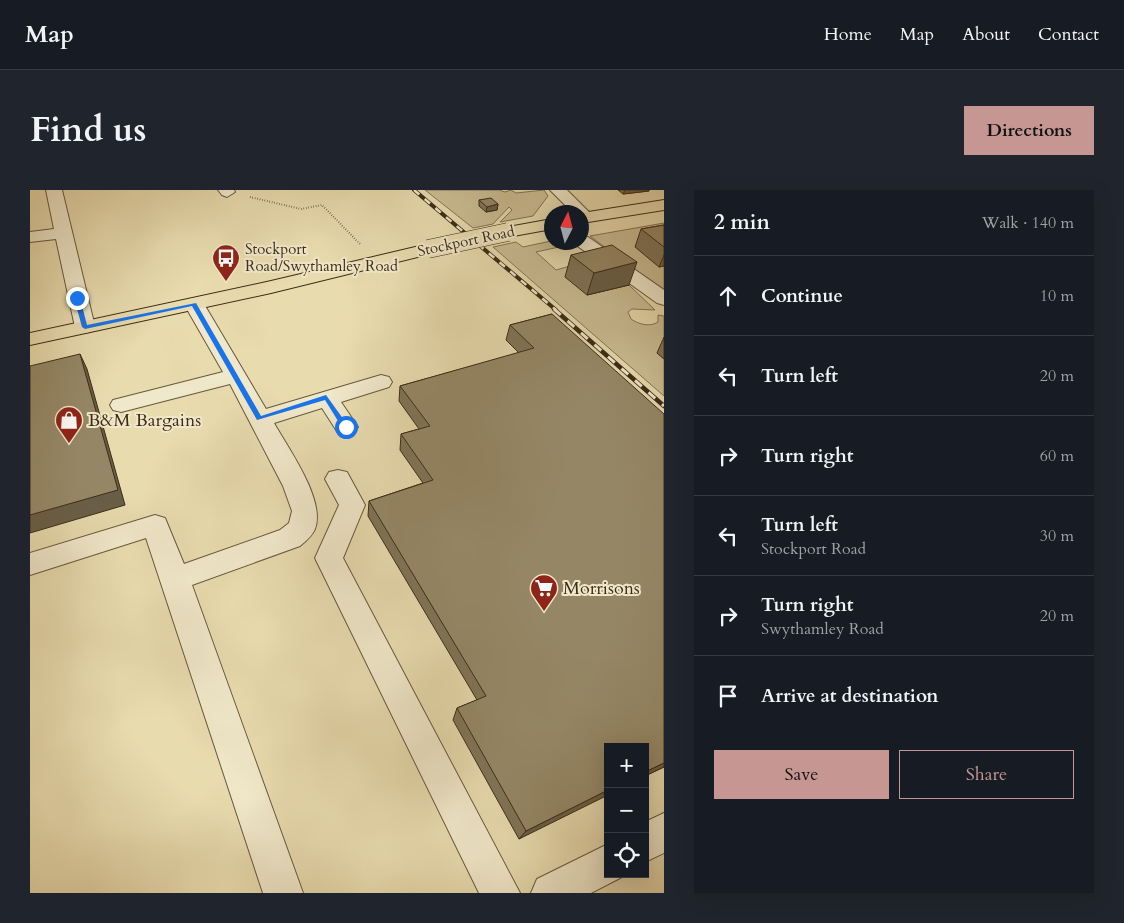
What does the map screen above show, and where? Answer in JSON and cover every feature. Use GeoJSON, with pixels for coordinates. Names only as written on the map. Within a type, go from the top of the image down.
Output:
{"type":"FeatureCollection","features":[{"type":"Feature","properties":{"kind":"main road"},"geometry":{"type":"LineString","coordinates":[[589,214],[664,205]]}},
{"type":"Feature","properties":{"kind":"main road","name":"Stockport Road"},"geometry":{"type":"LineString","coordinates":[[30,339],[194,304],[377,260],[544,225]]}},
{"type":"Feature","properties":{"kind":"street"},"geometry":{"type":"LineString","coordinates":[[54,190],[62,233],[85,327]]}},
{"type":"Feature","properties":{"kind":"street"},"geometry":{"type":"LineString","coordinates":[[558,190],[573,205]]}},
{"type":"Feature","properties":{"kind":"street"},"geometry":{"type":"LineString","coordinates":[[30,237],[62,233]]}},
{"type":"Feature","properties":{"kind":"street"},"geometry":{"type":"LineString","coordinates":[[589,246],[664,299]]}},
{"type":"Feature","properties":{"kind":"street"},"geometry":{"type":"LineString","coordinates":[[175,579],[290,538],[302,528],[305,511],[296,486],[236,375],[194,304]]}},
{"type":"Feature","properties":{"kind":"street"},"geometry":{"type":"LineString","coordinates":[[121,405],[236,375]]}},
{"type":"Feature","properties":{"kind":"street"},"geometry":{"type":"LineString","coordinates":[[259,419],[326,397],[381,382]]}},
{"type":"Feature","properties":{"kind":"street"},"geometry":{"type":"LineString","coordinates":[[326,397],[346,427]]}},
{"type":"Feature","properties":{"kind":"street"},"geometry":{"type":"LineString","coordinates":[[338,480],[352,505],[329,558],[500,893]]}},
{"type":"Feature","properties":{"kind":"street"},"geometry":{"type":"LineString","coordinates":[[30,564],[156,525],[196,636],[220,713],[253,801],[283,893]]}},
{"type":"Feature","properties":{"kind":"street"},"geometry":{"type":"LineString","coordinates":[[649,840],[664,832]]}},
{"type":"Feature","properties":{"kind":"street"},"geometry":{"type":"LineString","coordinates":[[551,893],[604,865]]}},
{"type":"Feature","properties":{"kind":"path"},"geometry":{"type":"LineString","coordinates":[[227,191],[301,209],[322,205],[377,260]]}},
{"type":"Feature","properties":{"kind":"shaded area"},"geometry":{"type":"Polygon","coordinates":[[[425,190],[499,190],[505,192],[511,190],[516,193],[544,190],[548,196],[533,216],[500,222],[512,210],[509,207],[493,224],[473,228],[425,190]]]}},
{"type":"Feature","properties":{"kind":"shaded area"},"geometry":{"type":"Polygon","coordinates":[[[664,223],[664,292],[590,236],[664,223]]]}},
{"type":"Feature","properties":{"kind":"shaded area"},"geometry":{"type":"Polygon","coordinates":[[[516,242],[523,247],[544,242],[545,250],[536,252],[556,270],[570,266],[629,285],[655,310],[632,309],[628,312],[631,319],[638,323],[652,324],[658,322],[658,315],[664,316],[664,351],[657,353],[664,359],[664,396],[493,247],[516,242]]]}},
{"type":"Feature","properties":{"kind":"building"},"geometry":{"type":"Polygon","coordinates":[[[491,198],[498,204],[487,207],[479,200],[491,198]]]}},
{"type":"Feature","properties":{"kind":"building"},"geometry":{"type":"Polygon","coordinates":[[[664,225],[664,247],[641,229],[664,225]]]}},
{"type":"Feature","properties":{"kind":"building"},"geometry":{"type":"Polygon","coordinates":[[[612,245],[637,262],[594,273],[571,255],[612,245]]]}},
{"type":"Feature","properties":{"kind":"building","name":"Morrisons"},"geometry":{"type":"Polygon","coordinates":[[[552,314],[664,414],[664,763],[649,770],[649,743],[604,743],[604,792],[526,831],[457,708],[486,696],[369,501],[433,480],[401,434],[430,426],[400,386],[534,348],[510,325],[552,314]]]}},
{"type":"Feature","properties":{"kind":"building","name":"B&M Bargains"},"geometry":{"type":"Polygon","coordinates":[[[80,354],[118,490],[30,515],[30,366],[80,354]]]}},
{"type":"Feature","properties":{"kind":"railway"},"geometry":{"type":"LineString","coordinates":[[414,190],[556,310]]}},
{"type":"Feature","properties":{"kind":"railway"},"geometry":{"type":"LineString","coordinates":[[554,309],[664,406]]}},
{"type":"Feature","properties":{"kind":"place","name":"Stockport Road/Swythamley Road"},"geometry":{"type":"Point","coordinates":[226,282]}},
{"type":"Feature","properties":{"kind":"place","name":"B&M Bargains"},"geometry":{"type":"Point","coordinates":[69,444]}},
{"type":"Feature","properties":{"kind":"place","name":"Morrisons"},"geometry":{"type":"Point","coordinates":[544,612]}},
{"type":"Feature","properties":{"kind":"route"},"geometry":{"type":"LineString","coordinates":[[77,298],[85,327],[194,304],[245,391],[259,419],[326,397],[346,427]]}}]}
